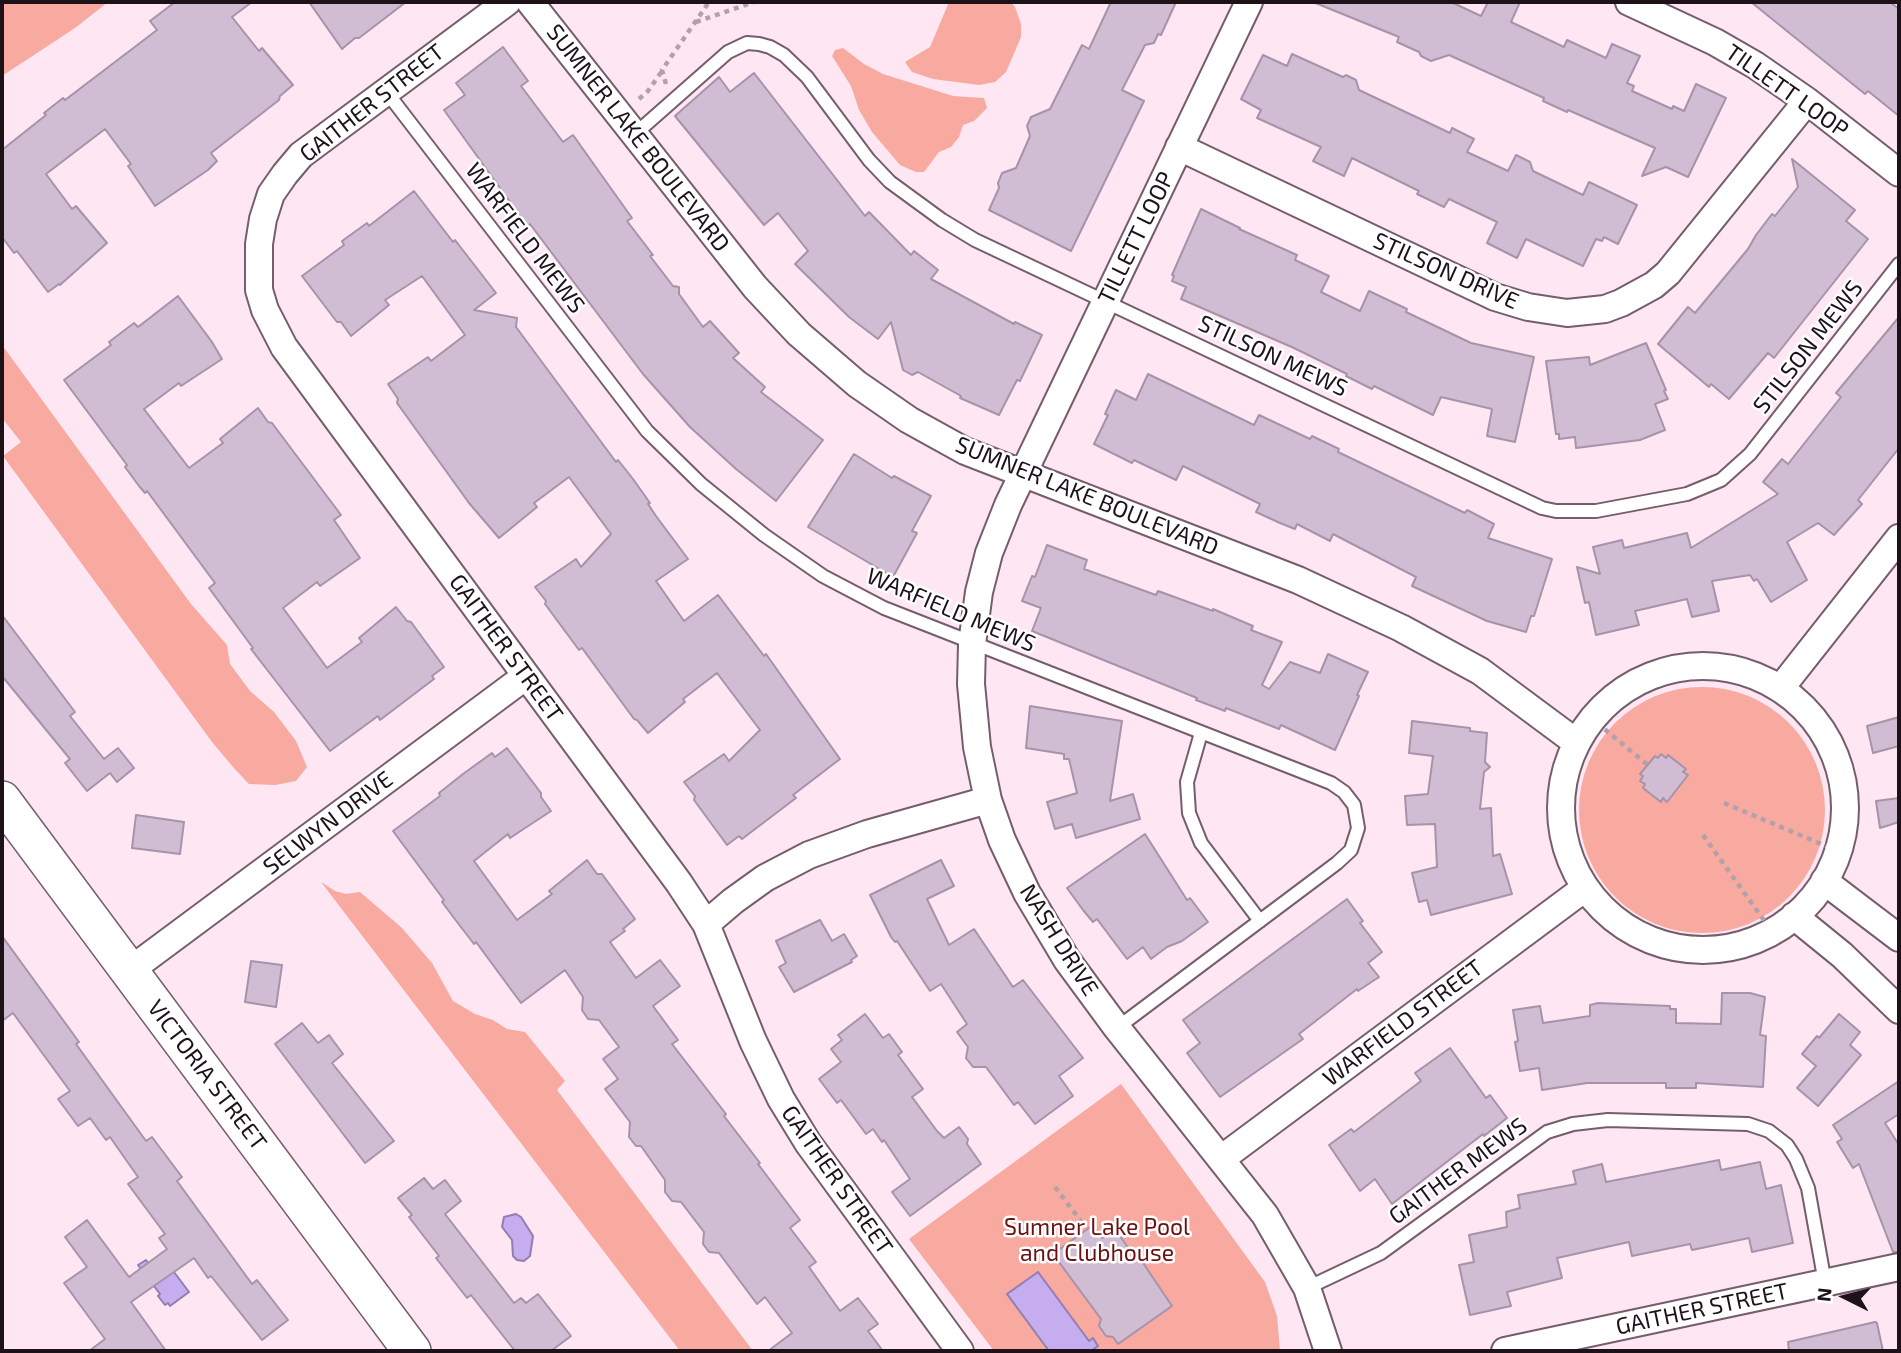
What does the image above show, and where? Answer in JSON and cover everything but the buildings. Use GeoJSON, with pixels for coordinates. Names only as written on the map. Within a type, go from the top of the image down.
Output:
{"type":"FeatureCollection","features":[{"type":"Feature","properties":{"kind":"street","name":"GAITHER STREET"},"geometry":{"type":"LineString","coordinates":[[507,2],[301,155],[285,174],[271,194],[259,244],[259,290],[265,310],[284,347],[679,883],[706,924],[753,1041],[781,1099],[808,1143],[960,1351]]}},
{"type":"Feature","properties":{"kind":"street","name":"SUMNER LAKE BOULEVARD"},"geometry":{"type":"LineString","coordinates":[[530,2],[755,287],[799,334],[857,384],[909,420],[965,451],[1286,575],[1401,628],[1480,671],[1577,743]]}},
{"type":"Feature","properties":{"kind":"street","name":"TILLETT LOOP"},"geometry":{"type":"LineString","coordinates":[[1023,474],[1249,2]]}},
{"type":"Feature","properties":{"kind":"street","name":"TILLETT LOOP"},"geometry":{"type":"LineString","coordinates":[[1629,2],[1715,42],[1755,65],[1807,101],[1899,173]]}},
{"type":"Feature","properties":{"kind":"street","name":"STILSON DRIVE"},"geometry":{"type":"LineString","coordinates":[[1179,147],[1495,297],[1528,307],[1567,313],[1605,309],[1621,303],[1654,285],[1668,273],[1807,101]]}},
{"type":"Feature","properties":{"kind":"street","name":"NASH DRIVE"},"geometry":{"type":"LineString","coordinates":[[1023,474],[989,553],[978,592],[972,644],[971,684],[977,747],[988,800],[1002,840],[1027,893],[1067,960],[1117,1028],[1265,1215],[1307,1288],[1328,1351]]}},
{"type":"Feature","properties":{"kind":"street"},"geometry":{"type":"LineString","coordinates":[[1780,689],[1899,538]]}},
{"type":"Feature","properties":{"kind":"street"},"geometry":{"type":"LineString","coordinates":[[1709,666],[1738,670],[1780,689],[1813,718],[1828,741],[1840,772],[1844,806],[1838,851],[1824,881],[1810,900],[1773,933],[1742,945],[1713,950],[1690,950],[1655,942],[1629,929],[1606,912],[1585,888],[1573,866],[1565,842],[1561,810],[1563,782],[1577,743],[1593,719],[1601,708],[1625,690],[1651,676],[1679,668],[1709,666]]}},
{"type":"Feature","properties":{"kind":"street","name":"SELWYN DRIVE"},"geometry":{"type":"LineString","coordinates":[[129,971],[526,676]]}},
{"type":"Feature","properties":{"kind":"street","name":"VICTORIA STREET"},"geometry":{"type":"LineString","coordinates":[[2,800],[412,1351]]}},
{"type":"Feature","properties":{"kind":"street"},"geometry":{"type":"LineString","coordinates":[[706,924],[765,878],[809,855],[867,834],[988,800]]}},
{"type":"Feature","properties":{"kind":"street"},"geometry":{"type":"LineString","coordinates":[[1824,881],[1899,938]]}},
{"type":"Feature","properties":{"kind":"street","name":"WARFIELD STREET"},"geometry":{"type":"LineString","coordinates":[[1221,1158],[1585,888]]}},
{"type":"Feature","properties":{"kind":"street"},"geometry":{"type":"LineString","coordinates":[[1794,916],[1842,956],[1899,1010]]}},
{"type":"Feature","properties":{"kind":"street","name":"GAITHER STREET"},"geometry":{"type":"LineString","coordinates":[[1505,1351],[1899,1266]]}},
{"type":"Feature","properties":{"kind":"lane","name":"STILSON MEWS"},"geometry":{"type":"LineString","coordinates":[[628,125],[674,99],[727,52],[747,43],[770,47],[784,55],[807,77],[869,160],[890,182],[914,201],[975,240],[1542,508],[1556,511],[1584,512],[1686,494],[1721,480],[1750,454],[1899,264]]}},
{"type":"Feature","properties":{"kind":"lane","name":"WARFIELD MEWS"},"geometry":{"type":"LineString","coordinates":[[385,90],[647,431],[701,484],[764,535],[823,576],[884,608],[1331,783],[1344,792],[1354,805],[1358,828],[1351,850],[1117,1028]]}},
{"type":"Feature","properties":{"kind":"lane"},"geometry":{"type":"LineString","coordinates":[[1201,733],[1187,782],[1189,813],[1201,843],[1260,920]]}},
{"type":"Feature","properties":{"kind":"lane","name":"GAITHER MEWS"},"geometry":{"type":"LineString","coordinates":[[1307,1288],[1381,1253],[1547,1132],[1573,1124],[1608,1120],[1748,1124],[1769,1131],[1787,1145],[1797,1159],[1808,1188],[1825,1283]]}},
{"type":"Feature","properties":{"kind":"path"},"geometry":{"type":"LineString","coordinates":[[628,125],[709,2]]}},
{"type":"Feature","properties":{"kind":"path"},"geometry":{"type":"LineString","coordinates":[[696,22],[754,2]]}},
{"type":"Feature","properties":{"kind":"path"},"geometry":{"type":"LineString","coordinates":[[662,70],[668,91],[674,99]]}},
{"type":"Feature","properties":{"kind":"path"},"geometry":{"type":"LineString","coordinates":[[1593,719],[1648,765]]}},
{"type":"Feature","properties":{"kind":"path"},"geometry":{"type":"LineString","coordinates":[[1724,803],[1838,851]]}},
{"type":"Feature","properties":{"kind":"path"},"geometry":{"type":"LineString","coordinates":[[1703,835],[1773,933]]}},
{"type":"Feature","properties":{"kind":"path"},"geometry":{"type":"LineString","coordinates":[[1055,1187],[1080,1221]]}},
{"type":"Feature","properties":{"kind":"green space"},"geometry":{"type":"Polygon","coordinates":[[[2,2],[108,2],[75,28],[2,76],[2,2]]]}},
{"type":"Feature","properties":{"kind":"green space"},"geometry":{"type":"Polygon","coordinates":[[[949,2],[1011,2],[1015,7],[1021,24],[1021,37],[1006,72],[995,82],[979,85],[933,79],[912,72],[905,62],[930,47],[949,2]]]}},
{"type":"Feature","properties":{"kind":"green space"},"geometry":{"type":"Polygon","coordinates":[[[843,48],[883,74],[953,96],[984,98],[987,108],[974,121],[963,125],[959,137],[951,147],[939,152],[924,172],[916,172],[900,165],[872,132],[859,110],[851,86],[832,56],[835,50],[843,48]]]}},
{"type":"Feature","properties":{"kind":"green space"},"geometry":{"type":"Polygon","coordinates":[[[2,345],[191,604],[227,645],[230,664],[250,691],[274,712],[296,741],[307,767],[296,781],[275,785],[249,784],[233,767],[3,456],[21,442],[2,418],[2,345]]]}},
{"type":"Feature","properties":{"kind":"green space"},"geometry":{"type":"Polygon","coordinates":[[[1714,687],[1738,692],[1760,701],[1789,723],[1805,741],[1816,763],[1823,786],[1823,834],[1816,857],[1805,879],[1789,897],[1771,913],[1738,928],[1714,933],[1690,933],[1666,928],[1633,913],[1599,879],[1581,834],[1579,798],[1584,774],[1599,741],[1633,707],[1678,689],[1714,687]]]}},
{"type":"Feature","properties":{"kind":"green space"},"geometry":{"type":"Polygon","coordinates":[[[321,882],[346,894],[360,892],[402,928],[432,963],[453,1001],[507,1029],[525,1032],[565,1081],[557,1090],[753,1351],[680,1351],[321,882]]]}},
{"type":"Feature","properties":{"kind":"green space","name":"Sumner Lake Pool and Clubhouse"},"geometry":{"type":"Polygon","coordinates":[[[1121,1084],[1265,1282],[1277,1316],[1280,1351],[994,1351],[909,1239],[1121,1084]]]}},
{"type":"Feature","properties":{"kind":"shaded area"},"geometry":{"type":"Polygon","coordinates":[[[516,1214],[521,1217],[533,1236],[530,1256],[524,1261],[513,1256],[512,1240],[502,1227],[504,1217],[516,1214]]]}},
{"type":"Feature","properties":{"kind":"shaded area"},"geometry":{"type":"Polygon","coordinates":[[[162,1256],[189,1292],[170,1306],[168,1303],[165,1305],[138,1265],[146,1260],[149,1264],[162,1256]]]}},
{"type":"Feature","properties":{"kind":"shaded area"},"geometry":{"type":"Polygon","coordinates":[[[1038,1272],[1089,1341],[1093,1338],[1098,1346],[1091,1351],[1049,1351],[1007,1294],[1038,1272]]]}}]}
